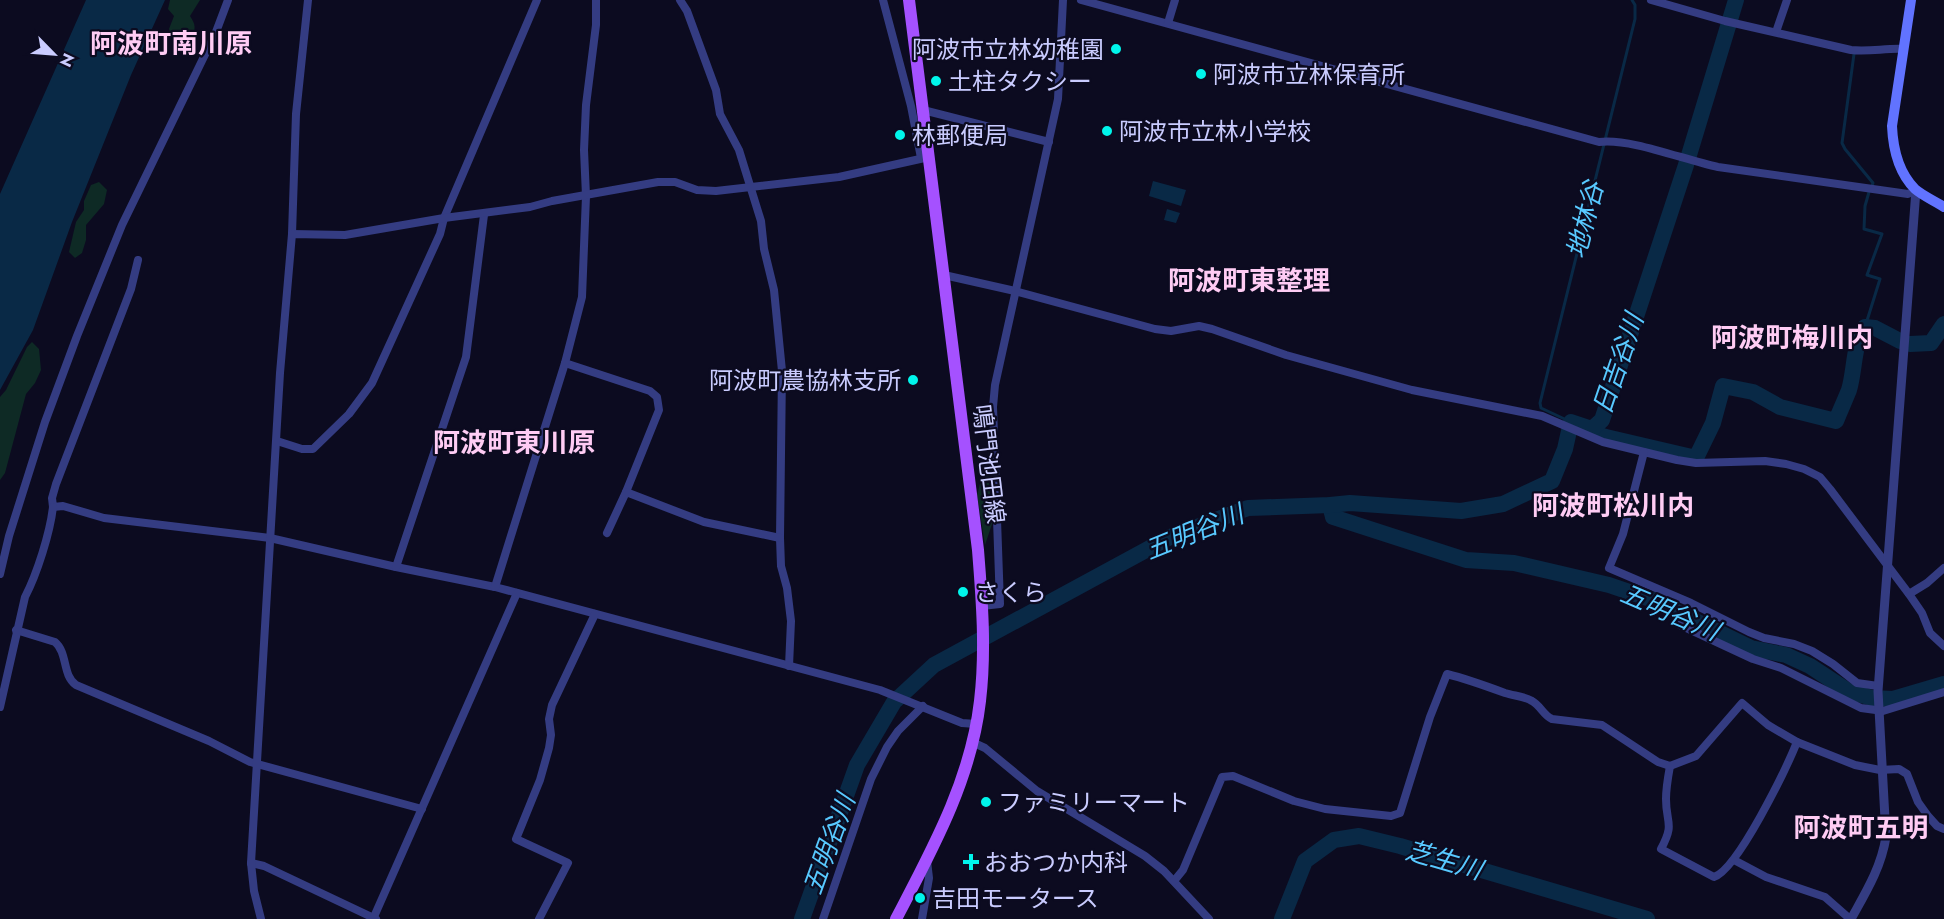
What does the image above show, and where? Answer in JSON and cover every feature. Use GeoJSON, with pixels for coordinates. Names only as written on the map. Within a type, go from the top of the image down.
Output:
{"type":"FeatureCollection","features":[{"type":"Feature","properties":{"kind":"main road","name":"鳴門池田線"},"geometry":{"type":"LineString","coordinates":[[896,919],[945,826],[962,778],[980,701],[982,656],[978,550],[944,275],[925,157],[923,110],[909,0]]}},
{"type":"Feature","properties":{"kind":"main road"},"geometry":{"type":"LineString","coordinates":[[1911,0],[1892,126],[1892,144],[1905,177],[1916,190],[1944,207]]}},
{"type":"Feature","properties":{"kind":"street"},"geometry":{"type":"LineString","coordinates":[[0,574],[9,537],[45,422],[77,336],[122,225],[216,32],[228,0]]}},
{"type":"Feature","properties":{"kind":"street"},"geometry":{"type":"LineString","coordinates":[[261,919],[254,891],[251,863],[280,373],[292,234],[296,114],[308,0]]}},
{"type":"Feature","properties":{"kind":"street"},"geometry":{"type":"LineString","coordinates":[[277,441],[302,449],[313,449],[349,414],[372,383],[440,234],[444,218],[537,0]]}},
{"type":"Feature","properties":{"kind":"street"},"geometry":{"type":"LineString","coordinates":[[495,587],[565,363],[582,297],[586,196],[585,128],[596,25],[596,0]]}},
{"type":"Feature","properties":{"kind":"street"},"geometry":{"type":"LineString","coordinates":[[680,0],[687,11],[716,90],[720,114],[739,150],[761,221],[764,249],[774,290],[782,371],[780,538],[781,566],[787,588],[791,621],[789,666]]}},
{"type":"Feature","properties":{"kind":"street"},"geometry":{"type":"LineString","coordinates":[[292,234],[345,235],[444,218],[484,214],[658,182],[675,182],[698,190],[717,191],[839,177],[925,157],[883,0]]}},
{"type":"Feature","properties":{"kind":"street"},"geometry":{"type":"LineString","coordinates":[[982,613],[1000,604],[993,407],[995,385],[1058,99],[1063,0]]}},
{"type":"Feature","properties":{"kind":"street"},"geometry":{"type":"LineString","coordinates":[[1081,0],[1605,142],[1625,142],[1693,162],[1908,194],[1916,190]]}},
{"type":"Feature","properties":{"kind":"street"},"geometry":{"type":"LineString","coordinates":[[1168,23],[1174,0]]}},
{"type":"Feature","properties":{"kind":"street"},"geometry":{"type":"LineString","coordinates":[[1651,0],[1735,24],[1851,50],[1868,52],[1886,48],[1904,49]]}},
{"type":"Feature","properties":{"kind":"street"},"geometry":{"type":"LineString","coordinates":[[1776,32],[1788,0]]}},
{"type":"Feature","properties":{"kind":"street"},"geometry":{"type":"LineString","coordinates":[[923,110],[1049,142]]}},
{"type":"Feature","properties":{"kind":"street"},"geometry":{"type":"LineString","coordinates":[[1734,860],[1766,877],[1825,897],[1850,919],[1877,871],[1883,853],[1886,837],[1880,770],[1878,689],[1916,190]]}},
{"type":"Feature","properties":{"kind":"street"},"geometry":{"type":"LineString","coordinates":[[396,567],[466,357],[484,214]]}},
{"type":"Feature","properties":{"kind":"street"},"geometry":{"type":"LineString","coordinates":[[0,707],[24,597],[31,584],[51,520],[52,498],[56,484],[131,289],[138,260]]}},
{"type":"Feature","properties":{"kind":"street"},"geometry":{"type":"LineString","coordinates":[[944,275],[1016,291],[1155,329],[1171,331],[1199,326],[1212,329],[1286,355],[1412,390],[1542,416],[1593,438],[1644,452],[1696,463],[1765,460],[1804,469],[1820,477],[1909,594],[1922,614],[1930,633],[1944,646]]}},
{"type":"Feature","properties":{"kind":"street"},"geometry":{"type":"LineString","coordinates":[[565,363],[650,391],[657,397],[659,411],[607,533]]}},
{"type":"Feature","properties":{"kind":"street"},"geometry":{"type":"LineString","coordinates":[[1644,452],[1623,534],[1609,568],[1691,603],[1749,632],[1812,651],[1857,683],[1878,689]]}},
{"type":"Feature","properties":{"kind":"street"},"geometry":{"type":"LineString","coordinates":[[626,492],[704,522],[780,538]]}},
{"type":"Feature","properties":{"kind":"street"},"geometry":{"type":"LineString","coordinates":[[53,507],[63,506],[104,518],[270,538],[495,587],[888,693],[962,723],[976,724]]}},
{"type":"Feature","properties":{"kind":"street"},"geometry":{"type":"LineString","coordinates":[[1909,594],[1927,583],[1944,568]]}},
{"type":"Feature","properties":{"kind":"street"},"geometry":{"type":"LineString","coordinates":[[251,863],[264,866],[374,919],[517,593]]}},
{"type":"Feature","properties":{"kind":"street"},"geometry":{"type":"LineString","coordinates":[[539,919],[568,863],[516,839],[540,780],[549,748],[551,735],[549,719],[552,705],[595,614]]}},
{"type":"Feature","properties":{"kind":"street"},"geometry":{"type":"LineString","coordinates":[[1680,625],[1753,659],[1781,668],[1861,708],[1878,708],[1883,711],[1944,692]]}},
{"type":"Feature","properties":{"kind":"street"},"geometry":{"type":"LineString","coordinates":[[16,630],[55,642],[60,646],[70,681],[76,685],[257,764],[422,809]]}},
{"type":"Feature","properties":{"kind":"street"},"geometry":{"type":"LineString","coordinates":[[1174,880],[1183,870],[1221,777],[1233,776],[1294,801],[1325,809],[1391,816],[1400,813],[1430,717],[1447,674],[1529,699],[1539,706],[1545,716],[1552,719],[1602,725],[1658,762],[1670,766],[1696,756],[1742,703],[1768,725],[1797,742],[1856,765],[1880,770],[1899,769],[1907,774],[1918,802],[1937,826],[1944,829]]}},
{"type":"Feature","properties":{"kind":"street"},"geometry":{"type":"LineString","coordinates":[[823,919],[871,779],[887,747],[920,706]]}},
{"type":"Feature","properties":{"kind":"street"},"geometry":{"type":"LineString","coordinates":[[972,742],[985,748],[1037,791],[1145,856],[1174,880],[1209,919]]}},
{"type":"Feature","properties":{"kind":"street"},"geometry":{"type":"LineString","coordinates":[[1670,766],[1666,801],[1670,826],[1669,834],[1661,849],[1714,877],[1722,875],[1734,860],[1782,777],[1797,742]]}},
{"type":"Feature","properties":{"kind":"street"},"geometry":{"type":"LineString","coordinates":[[922,919],[929,878],[927,860]]}},
{"type":"Feature","properties":{"kind":"green space"},"geometry":{"type":"Polygon","coordinates":[[[170,0],[200,0],[190,16],[195,27],[191,39],[183,42],[172,38],[169,29],[174,16],[168,9],[170,0]]]}},
{"type":"Feature","properties":{"kind":"green space"},"geometry":{"type":"Polygon","coordinates":[[[99,182],[107,190],[104,204],[86,225],[86,240],[82,253],[75,258],[69,252],[76,222],[84,210],[84,201],[91,185],[99,182]]]}},
{"type":"Feature","properties":{"kind":"green space"},"geometry":{"type":"Polygon","coordinates":[[[32,342],[39,349],[41,370],[35,383],[26,394],[5,473],[0,480],[0,397],[6,390],[27,347],[32,342]]]}},
{"type":"Feature","properties":{"kind":"green space"},"geometry":{"type":"Polygon","coordinates":[[[990,447],[994,518],[985,545],[977,495],[990,447]]]}},
{"type":"Feature","properties":{"kind":"water"},"geometry":{"type":"Polygon","coordinates":[[[86,0],[165,0],[131,75],[72,222],[33,330],[0,390],[0,194],[86,0]]]}},
{"type":"Feature","properties":{"kind":"water"},"geometry":{"type":"Polygon","coordinates":[[[1153,181],[1186,190],[1181,206],[1149,196],[1153,181]]]}},
{"type":"Feature","properties":{"kind":"water"},"geometry":{"type":"Polygon","coordinates":[[[1167,209],[1180,213],[1176,223],[1164,220],[1167,209]]]}},
{"type":"Feature","properties":{"kind":"waterway","name":"地林谷"},"geometry":{"type":"LineString","coordinates":[[1571,422],[1541,408],[1540,403],[1635,19],[1635,5],[1632,0]]}},
{"type":"Feature","properties":{"kind":"waterway","name":"日吉谷川"},"geometry":{"type":"LineString","coordinates":[[802,919],[857,765],[894,702],[934,665],[1170,537],[1248,508],[1350,503],[1461,511],[1503,504],[1552,481],[1565,449],[1571,422],[1592,429],[1602,420],[1686,165],[1736,0]]}},
{"type":"Feature","properties":{"kind":"waterway","name":"日吉谷川"},"geometry":{"type":"LineString","coordinates":[[1728,26],[1732,27]]}},
{"type":"Feature","properties":{"kind":"waterway"},"geometry":{"type":"LineString","coordinates":[[1854,54],[1842,143],[1873,183],[1872,186]]}},
{"type":"Feature","properties":{"kind":"waterway"},"geometry":{"type":"LineString","coordinates":[[1865,327],[1880,279],[1867,275],[1882,234],[1864,229],[1865,206],[1869,192]]}},
{"type":"Feature","properties":{"kind":"waterway"},"geometry":{"type":"LineString","coordinates":[[1910,344],[1931,343],[1944,324]]}},
{"type":"Feature","properties":{"kind":"waterway"},"geometry":{"type":"LineString","coordinates":[[1592,429],[1597,434],[1606,437],[1696,458],[1713,423],[1723,386],[1753,392],[1780,407],[1836,421],[1849,390],[1856,350],[1865,327],[1875,328],[1900,341]]}},
{"type":"Feature","properties":{"kind":"waterway","name":"五明谷川"},"geometry":{"type":"LineString","coordinates":[[1330,505],[1333,517],[1466,560],[1514,563],[1609,585],[1650,599],[1751,648],[1786,655],[1810,666],[1848,691],[1872,698],[1893,699],[1944,684]]}},
{"type":"Feature","properties":{"kind":"waterway","name":"芝生川"},"geometry":{"type":"LineString","coordinates":[[1282,919],[1305,861],[1334,840],[1359,836],[1647,919]]}},
{"type":"Feature","properties":{"kind":"place","name":"阿波市立林幼稚園"},"geometry":{"type":"Point","coordinates":[1116,49]}},
{"type":"Feature","properties":{"kind":"place","name":"阿波市立林保育所"},"geometry":{"type":"Point","coordinates":[1201,74]}},
{"type":"Feature","properties":{"kind":"place","name":"土柱タクシー"},"geometry":{"type":"Point","coordinates":[936,81]}},
{"type":"Feature","properties":{"kind":"place","name":"阿波市立林小学校"},"geometry":{"type":"Point","coordinates":[1107,131]}},
{"type":"Feature","properties":{"kind":"place","name":"林郵便局"},"geometry":{"type":"Point","coordinates":[900,135]}},
{"type":"Feature","properties":{"kind":"place","name":"阿波町農協林支所"},"geometry":{"type":"Point","coordinates":[913,380]}},
{"type":"Feature","properties":{"kind":"place","name":"さくら"},"geometry":{"type":"Point","coordinates":[963,592]}},
{"type":"Feature","properties":{"kind":"place","name":"ファミリーマート"},"geometry":{"type":"Point","coordinates":[986,802]}},
{"type":"Feature","properties":{"kind":"place","name":"おおつか内科"},"geometry":{"type":"Point","coordinates":[971,862]}},
{"type":"Feature","properties":{"kind":"place","name":"吉田モータース"},"geometry":{"type":"Point","coordinates":[920,898]}},
{"type":"Feature","properties":{"kind":"district","name":"阿波町南川原"},"geometry":{"type":"Point","coordinates":[171,43]}},
{"type":"Feature","properties":{"kind":"district","name":"阿波町東整理"},"geometry":{"type":"Point","coordinates":[1249,280]}},
{"type":"Feature","properties":{"kind":"district","name":"阿波町梅川内"},"geometry":{"type":"Point","coordinates":[1792,337]}},
{"type":"Feature","properties":{"kind":"district","name":"阿波町東川原"},"geometry":{"type":"Point","coordinates":[514,442]}},
{"type":"Feature","properties":{"kind":"district","name":"阿波町松川内"},"geometry":{"type":"Point","coordinates":[1613,505]}},
{"type":"Feature","properties":{"kind":"district","name":"阿波町五明"},"geometry":{"type":"Point","coordinates":[1861,827]}}]}
